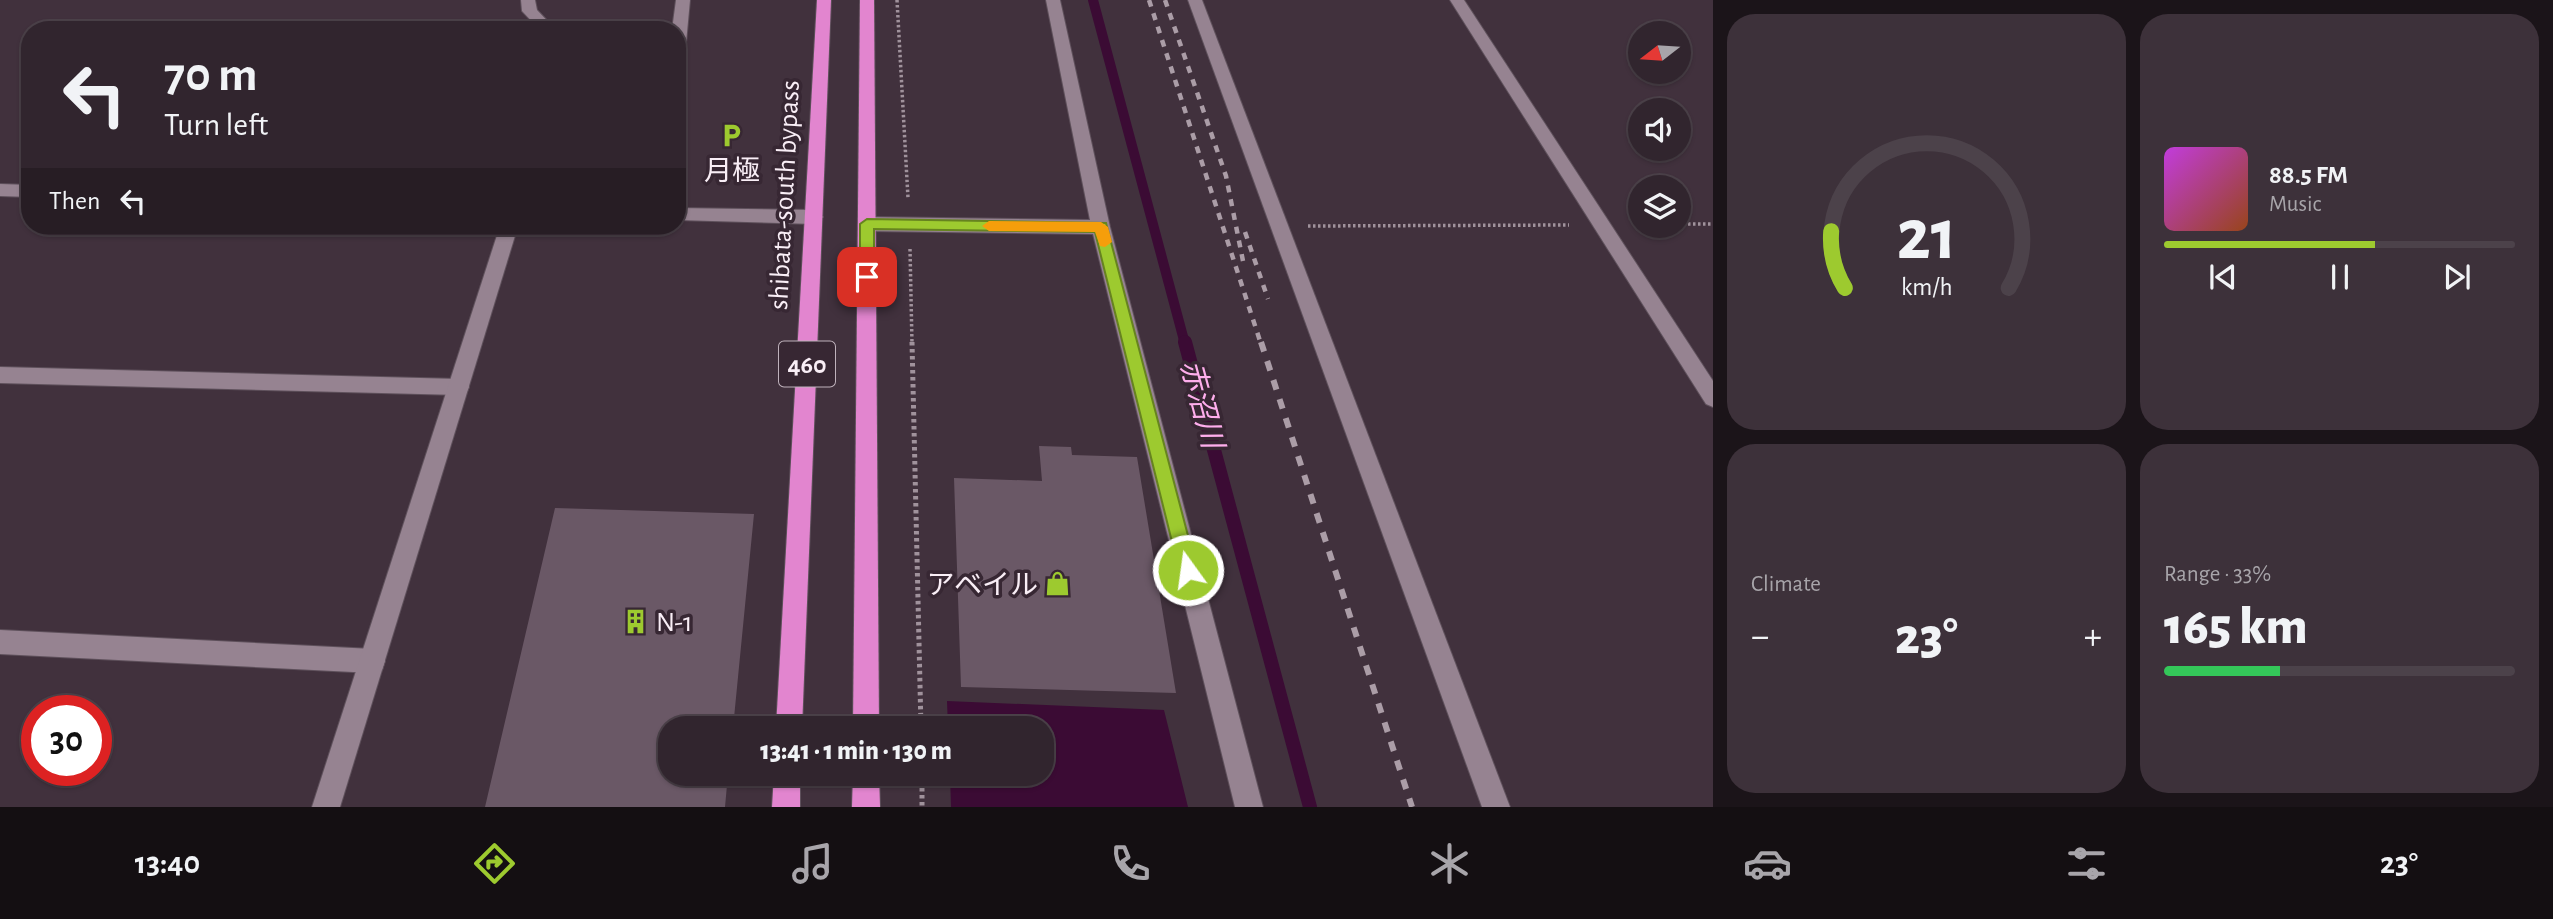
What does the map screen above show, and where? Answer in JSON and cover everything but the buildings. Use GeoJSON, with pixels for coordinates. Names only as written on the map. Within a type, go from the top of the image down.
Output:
{"type":"FeatureCollection","features":[{"type":"Feature","properties":{"kind":"highway","name":"shibata-south bypass"},"geometry":{"type":"LineString","coordinates":[[790,716],[824,0]]}},
{"type":"Feature","properties":{"kind":"highway","name":"460"},"geometry":{"type":"LineString","coordinates":[[866,716],[867,0]]}},
{"type":"Feature","properties":{"kind":"highway"},"geometry":{"type":"LineString","coordinates":[[786,807],[787,786]]}},
{"type":"Feature","properties":{"kind":"highway"},"geometry":{"type":"LineString","coordinates":[[866,786],[866,807]]}},
{"type":"Feature","properties":{"kind":"street"},"geometry":{"type":"LineString","coordinates":[[528,0],[530,11],[540,21]]}},
{"type":"Feature","properties":{"kind":"street"},"geometry":{"type":"LineString","coordinates":[[681,21],[683,0]]}},
{"type":"Feature","properties":{"kind":"street"},"geometry":{"type":"LineString","coordinates":[[1053,0],[1101,227],[1249,807]]}},
{"type":"Feature","properties":{"kind":"street"},"geometry":{"type":"LineString","coordinates":[[1195,0],[1496,807]]}},
{"type":"Feature","properties":{"kind":"street"},"geometry":{"type":"LineString","coordinates":[[1457,0],[1713,398]]}},
{"type":"Feature","properties":{"kind":"street"},"geometry":{"type":"LineString","coordinates":[[0,190],[21,191]]}},
{"type":"Feature","properties":{"kind":"street"},"geometry":{"type":"LineString","coordinates":[[686,214],[814,218]]}},
{"type":"Feature","properties":{"kind":"street"},"geometry":{"type":"LineString","coordinates":[[867,224],[1101,227]]}},
{"type":"Feature","properties":{"kind":"street"},"geometry":{"type":"LineString","coordinates":[[326,807],[506,235]]}},
{"type":"Feature","properties":{"kind":"street"},"geometry":{"type":"LineString","coordinates":[[0,374],[459,387]]}},
{"type":"Feature","properties":{"kind":"street"},"geometry":{"type":"LineString","coordinates":[[0,642],[373,661]]}},
{"type":"Feature","properties":{"kind":"path"},"geometry":{"type":"LineString","coordinates":[[897,0],[909,225],[920,716]]}},
{"type":"Feature","properties":{"kind":"path"},"geometry":{"type":"LineString","coordinates":[[1691,224],[1713,224]]}},
{"type":"Feature","properties":{"kind":"path"},"geometry":{"type":"LineString","coordinates":[[1281,226],[1602,225]]}},
{"type":"Feature","properties":{"kind":"path"},"geometry":{"type":"LineString","coordinates":[[922,786],[922,807]]}},
{"type":"Feature","properties":{"kind":"shaded area"},"geometry":{"type":"Polygon","coordinates":[[[947,701],[1164,710],[1188,807],[951,807],[950,786],[1054,786],[1054,716],[948,716],[947,701]]]}},
{"type":"Feature","properties":{"kind":"waterway","name":"赤沼川"},"geometry":{"type":"LineString","coordinates":[[1093,0],[1185,344]]}},
{"type":"Feature","properties":{"kind":"waterway","name":"赤沼川"},"geometry":{"type":"LineString","coordinates":[[1185,342],[1310,807]]}},
{"type":"Feature","properties":{"kind":"railway"},"geometry":{"type":"LineString","coordinates":[[1149,0],[1261,344]]}},
{"type":"Feature","properties":{"kind":"railway"},"geometry":{"type":"LineString","coordinates":[[1165,0],[1226,176],[1243,261]]}},
{"type":"Feature","properties":{"kind":"railway"},"geometry":{"type":"LineString","coordinates":[[1245,232],[1268,299]]}},
{"type":"Feature","properties":{"kind":"railway"},"geometry":{"type":"LineString","coordinates":[[1261,342],[1412,807]]}},
{"type":"Feature","properties":{"kind":"slow traffic"},"geometry":{"type":"LineString","coordinates":[[989,226],[1101,227],[1105,242]]}},
{"type":"Feature","properties":{"kind":"place","name":"月極"},"geometry":{"type":"Point","coordinates":[732,136]}},
{"type":"Feature","properties":{"kind":"place","name":"アベイル"},"geometry":{"type":"Point","coordinates":[1058,584]}},
{"type":"Feature","properties":{"kind":"place","name":"N-1"},"geometry":{"type":"Point","coordinates":[636,621]}},
{"type":"Feature","properties":{"kind":"route"},"geometry":{"type":"LineString","coordinates":[[867,277],[867,224],[1101,227],[1188,570]]}}]}
